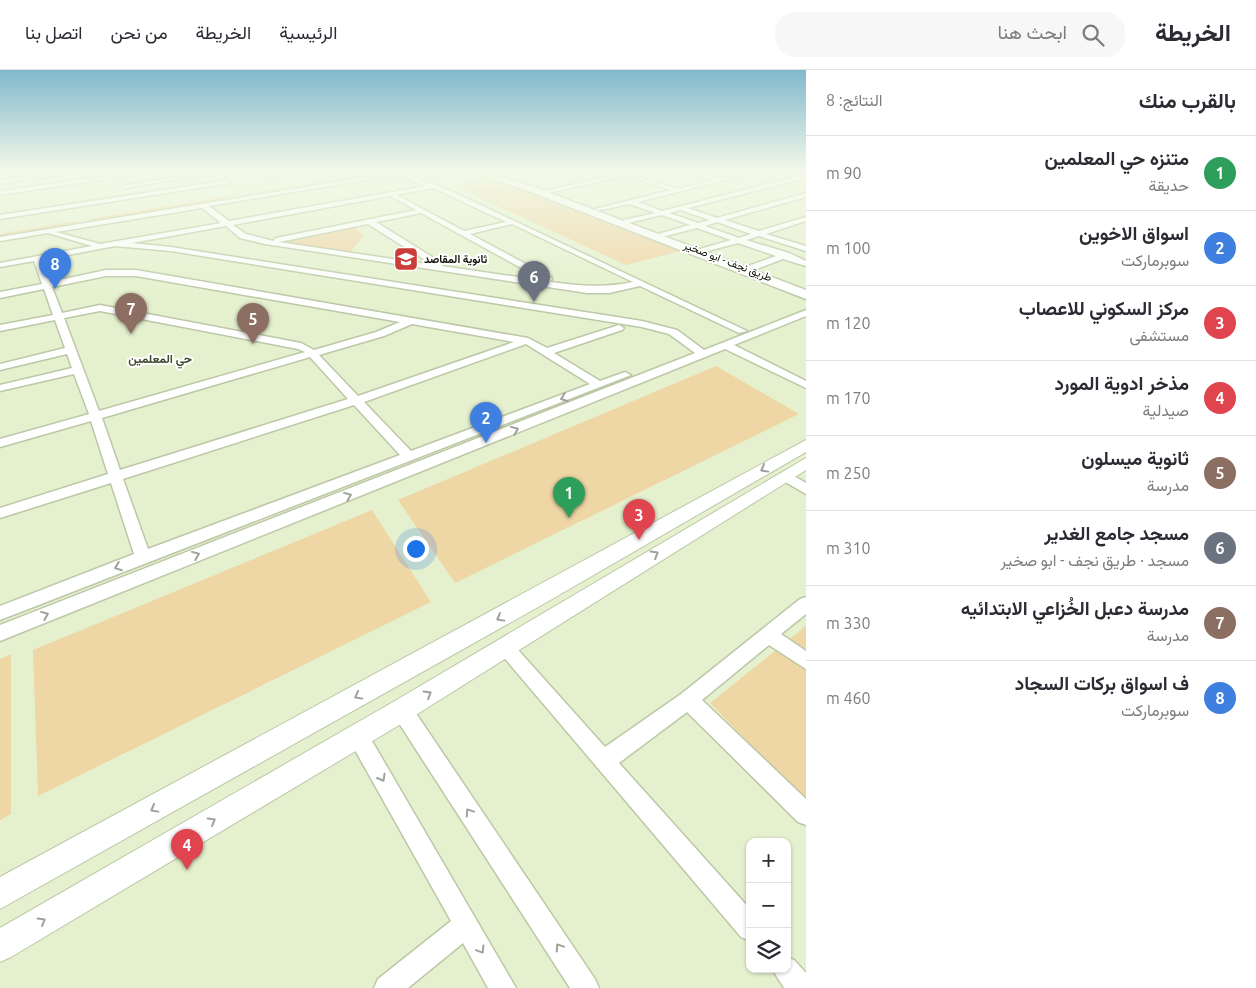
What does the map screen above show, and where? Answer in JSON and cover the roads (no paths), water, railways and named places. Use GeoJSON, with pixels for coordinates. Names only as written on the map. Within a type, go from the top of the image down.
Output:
{"type":"FeatureCollection","features":[{"type":"Feature","properties":{"kind":"highway","name":"طريق نجف - ابو صخير"},"geometry":{"type":"LineString","coordinates":[[593,213],[805,306]]}},
{"type":"Feature","properties":{"kind":"highway","name":"طريق نجف - ابو صخير"},"geometry":{"type":"LineString","coordinates":[[604,213],[806,290]]}},
{"type":"Feature","properties":{"kind":"main road"},"geometry":{"type":"LineString","coordinates":[[0,894],[533,600],[806,446]]}},
{"type":"Feature","properties":{"kind":"main road"},"geometry":{"type":"LineString","coordinates":[[0,946],[402,710],[601,586],[806,463]]}},
{"type":"Feature","properties":{"kind":"main road"},"geometry":{"type":"LineString","coordinates":[[601,586],[589,584],[588,577],[625,556],[633,543]]}},
{"type":"Feature","properties":{"kind":"main road"},"geometry":{"type":"LineString","coordinates":[[533,600],[542,597],[551,601],[556,609],[554,616]]}},
{"type":"Feature","properties":{"kind":"street"},"geometry":{"type":"LineString","coordinates":[[0,218],[31,213]]}},
{"type":"Feature","properties":{"kind":"street"},"geometry":{"type":"LineString","coordinates":[[87,221],[126,213]]}},
{"type":"Feature","properties":{"kind":"street"},"geometry":{"type":"LineString","coordinates":[[0,232],[44,228],[146,213]]}},
{"type":"Feature","properties":{"kind":"street"},"geometry":{"type":"LineString","coordinates":[[212,213],[243,236],[264,242],[442,281],[578,319],[588,317],[672,332],[685,338],[701,352]]}},
{"type":"Feature","properties":{"kind":"street"},"geometry":{"type":"LineString","coordinates":[[259,213],[265,217]]}},
{"type":"Feature","properties":{"kind":"street"},"geometry":{"type":"LineString","coordinates":[[0,265],[286,213]]}},
{"type":"Feature","properties":{"kind":"street"},"geometry":{"type":"LineString","coordinates":[[264,242],[412,213]]}},
{"type":"Feature","properties":{"kind":"street"},"geometry":{"type":"LineString","coordinates":[[425,213],[559,285]]}},
{"type":"Feature","properties":{"kind":"street"},"geometry":{"type":"LineString","coordinates":[[495,213],[746,329]]}},
{"type":"Feature","properties":{"kind":"street"},"geometry":{"type":"LineString","coordinates":[[506,213],[552,233],[565,245],[642,283],[746,329]]}},
{"type":"Feature","properties":{"kind":"street"},"geometry":{"type":"LineString","coordinates":[[627,222],[662,213],[806,264]]}},
{"type":"Feature","properties":{"kind":"street"},"geometry":{"type":"LineString","coordinates":[[695,213],[806,249]]}},
{"type":"Feature","properties":{"kind":"street"},"geometry":{"type":"LineString","coordinates":[[661,236],[742,213]]}},
{"type":"Feature","properties":{"kind":"street"},"geometry":{"type":"LineString","coordinates":[[0,218],[26,222]]}},
{"type":"Feature","properties":{"kind":"street"},"geometry":{"type":"LineString","coordinates":[[703,251],[806,219]]}},
{"type":"Feature","properties":{"kind":"street"},"geometry":{"type":"LineString","coordinates":[[368,221],[442,281]]}},
{"type":"Feature","properties":{"kind":"street"},"geometry":{"type":"LineString","coordinates":[[463,233],[513,222]]}},
{"type":"Feature","properties":{"kind":"street"},"geometry":{"type":"LineString","coordinates":[[34,224],[102,246]]}},
{"type":"Feature","properties":{"kind":"street"},"geometry":{"type":"LineString","coordinates":[[0,239],[44,228]]}},
{"type":"Feature","properties":{"kind":"street"},"geometry":{"type":"LineString","coordinates":[[114,244],[158,249],[164,253],[293,272],[442,281],[559,285],[609,290],[642,283]]}},
{"type":"Feature","properties":{"kind":"street"},"geometry":{"type":"LineString","coordinates":[[748,269],[806,249]]}},
{"type":"Feature","properties":{"kind":"street"},"geometry":{"type":"LineString","coordinates":[[37,258],[95,415],[143,557]]}},
{"type":"Feature","properties":{"kind":"street"},"geometry":{"type":"LineString","coordinates":[[0,295],[106,273],[136,273],[408,322],[528,341],[599,385]]}},
{"type":"Feature","properties":{"kind":"street"},"geometry":{"type":"LineString","coordinates":[[0,633],[701,352],[746,329],[805,306]]}},
{"type":"Feature","properties":{"kind":"street"},"geometry":{"type":"LineString","coordinates":[[0,613],[304,495],[599,385],[725,346],[805,306]]}},
{"type":"Feature","properties":{"kind":"street"},"geometry":{"type":"LineString","coordinates":[[0,328],[88,309],[112,308],[301,346],[308,349],[408,456]]}},
{"type":"Feature","properties":{"kind":"street"},"geometry":{"type":"LineString","coordinates":[[0,443],[380,334],[408,322]]}},
{"type":"Feature","properties":{"kind":"street"},"geometry":{"type":"LineString","coordinates":[[546,352],[619,328]]}},
{"type":"Feature","properties":{"kind":"street"},"geometry":{"type":"LineString","coordinates":[[0,513],[355,401],[528,341]]}},
{"type":"Feature","properties":{"kind":"street"},"geometry":{"type":"LineString","coordinates":[[725,346],[806,385]]}},
{"type":"Feature","properties":{"kind":"street"},"geometry":{"type":"LineString","coordinates":[[0,367],[70,350]]}},
{"type":"Feature","properties":{"kind":"street"},"geometry":{"type":"LineString","coordinates":[[0,388],[77,370]]}},
{"type":"Feature","properties":{"kind":"street"},"geometry":{"type":"LineString","coordinates":[[785,476],[806,490]]}},
{"type":"Feature","properties":{"kind":"street"},"geometry":{"type":"LineString","coordinates":[[304,495],[300,502],[302,505],[310,509],[315,508]]}},
{"type":"Feature","properties":{"kind":"street"},"geometry":{"type":"LineString","coordinates":[[258,513],[264,513],[270,519],[265,528]]}},
{"type":"Feature","properties":{"kind":"street"},"geometry":{"type":"LineString","coordinates":[[605,760],[688,700],[806,604]]}},
{"type":"Feature","properties":{"kind":"street"},"geometry":{"type":"LineString","coordinates":[[768,635],[806,661]]}},
{"type":"Feature","properties":{"kind":"street"},"geometry":{"type":"LineString","coordinates":[[504,648],[605,760],[746,923]]}},
{"type":"Feature","properties":{"kind":"street"},"geometry":{"type":"LineString","coordinates":[[688,700],[806,814]]}},
{"type":"Feature","properties":{"kind":"street"},"geometry":{"type":"LineString","coordinates":[[402,710],[586,988]]}},
{"type":"Feature","properties":{"kind":"street"},"geometry":{"type":"LineString","coordinates":[[358,736],[503,988]]}},
{"type":"Feature","properties":{"kind":"street"},"geometry":{"type":"LineString","coordinates":[[387,988],[466,925]]}},
{"type":"Feature","properties":{"kind":"street"},"geometry":{"type":"LineString","coordinates":[[788,973],[801,988]]}},
{"type":"Feature","properties":{"kind":"place","name":"ثانوية المقاصد"},"geometry":{"type":"Point","coordinates":[406,259]}},
{"type":"Feature","properties":{"kind":"place","name":"ف اسواق بركات السجاد"},"geometry":{"type":"Point","coordinates":[55,289]}},
{"type":"Feature","properties":{"kind":"place","name":"مسجد جامع الغدير"},"geometry":{"type":"Point","coordinates":[534,302]}},
{"type":"Feature","properties":{"kind":"place","name":"مدرسة دعبل الخُزاعي الابتدائيه"},"geometry":{"type":"Point","coordinates":[131,334]}},
{"type":"Feature","properties":{"kind":"place","name":"ثانوية ميسلون"},"geometry":{"type":"Point","coordinates":[253,344]}},
{"type":"Feature","properties":{"kind":"place","name":"اسواق الاخوين"},"geometry":{"type":"Point","coordinates":[486,443]}},
{"type":"Feature","properties":{"kind":"place","name":"متنزه حي المعلمين"},"geometry":{"type":"Point","coordinates":[569,518]}},
{"type":"Feature","properties":{"kind":"place","name":"مركز السكوني للاعصاب"},"geometry":{"type":"Point","coordinates":[639,540]}},
{"type":"Feature","properties":{"kind":"place","name":"مذخر ادوية المورد"},"geometry":{"type":"Point","coordinates":[187,870]}},
{"type":"Feature","properties":{"kind":"district","name":"حي المعلمین"},"geometry":{"type":"Point","coordinates":[160,358]}}]}
